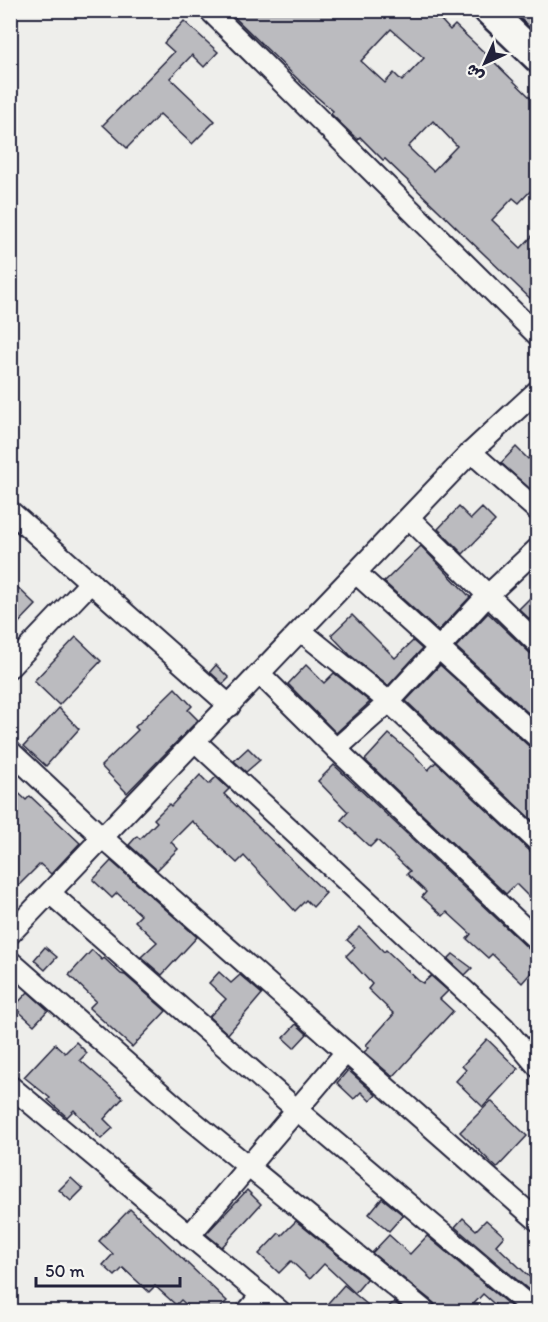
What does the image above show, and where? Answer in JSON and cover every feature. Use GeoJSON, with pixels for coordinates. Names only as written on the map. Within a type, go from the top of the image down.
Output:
{"type":"FeatureCollection","features":[{"type":"Feature","properties":{"kind":"street"},"geometry":{"type":"LineString","coordinates":[[209,10],[537,336]]}},
{"type":"Feature","properties":{"kind":"street"},"geometry":{"type":"LineString","coordinates":[[488,10],[537,58]]}},
{"type":"Feature","properties":{"kind":"street"},"geometry":{"type":"LineString","coordinates":[[10,934],[104,839],[471,452],[537,390]]}},
{"type":"Feature","properties":{"kind":"street"},"geometry":{"type":"LineString","coordinates":[[471,452],[537,511]]}},
{"type":"Feature","properties":{"kind":"street"},"geometry":{"type":"LineString","coordinates":[[10,511],[230,706]]}},
{"type":"Feature","properties":{"kind":"street"},"geometry":{"type":"LineString","coordinates":[[409,518],[537,644]]}},
{"type":"Feature","properties":{"kind":"street"},"geometry":{"type":"LineString","coordinates":[[336,749],[389,702],[488,595],[537,548]]}},
{"type":"Feature","properties":{"kind":"street"},"geometry":{"type":"LineString","coordinates":[[356,573],[537,738]]}},
{"type":"Feature","properties":{"kind":"street"},"geometry":{"type":"LineString","coordinates":[[10,667],[91,582]]}},
{"type":"Feature","properties":{"kind":"street"},"geometry":{"type":"LineString","coordinates":[[301,631],[389,702],[537,842]]}},
{"type":"Feature","properties":{"kind":"street"},"geometry":{"type":"LineString","coordinates":[[260,674],[537,941]]}},
{"type":"Feature","properties":{"kind":"street"},"geometry":{"type":"LineString","coordinates":[[196,742],[504,1027],[537,1067]]}},
{"type":"Feature","properties":{"kind":"street"},"geometry":{"type":"LineString","coordinates":[[10,751],[104,839],[537,1221]]}},
{"type":"Feature","properties":{"kind":"street"},"geometry":{"type":"LineString","coordinates":[[50,893],[297,1110],[536,1311]]}},
{"type":"Feature","properties":{"kind":"street"},"geometry":{"type":"LineString","coordinates":[[10,961],[188,1117],[426,1311]]}},
{"type":"Feature","properties":{"kind":"street"},"geometry":{"type":"LineString","coordinates":[[189,1236],[346,1052]]}},
{"type":"Feature","properties":{"kind":"street"},"geometry":{"type":"LineString","coordinates":[[10,1086],[281,1311]]}},
{"type":"Feature","properties":{"kind":"street"},"geometry":{"type":"LineString","coordinates":[[247,1311],[261,1295]]}},
{"type":"Feature","properties":{"kind":"building"},"geometry":{"type":"Polygon","coordinates":[[[227,10],[432,10],[450,30],[455,25],[487,55],[537,104],[537,184],[519,203],[513,198],[492,220],[521,248],[537,231],[537,305],[385,159],[383,160],[360,137],[358,140],[331,114],[333,111],[227,10]],[[391,29],[361,61],[385,83],[394,73],[402,81],[424,58],[391,29]],[[433,121],[408,147],[433,171],[457,146],[433,121]]]}},
{"type":"Feature","properties":{"kind":"building"},"geometry":{"type":"Polygon","coordinates":[[[512,10],[537,10],[537,35],[512,10]]]}},
{"type":"Feature","properties":{"kind":"building"},"geometry":{"type":"Polygon","coordinates":[[[184,21],[218,52],[204,67],[192,55],[170,78],[215,121],[192,144],[160,114],[127,148],[103,125],[174,52],[164,43],[184,21]]]}},
{"type":"Feature","properties":{"kind":"building"},"geometry":{"type":"Polygon","coordinates":[[[516,447],[528,459],[537,449],[537,495],[501,463],[516,447]]]}},
{"type":"Feature","properties":{"kind":"building"},"geometry":{"type":"Polygon","coordinates":[[[459,507],[471,519],[482,508],[495,521],[463,554],[438,529],[459,507]]]}},
{"type":"Feature","properties":{"kind":"building"},"geometry":{"type":"Polygon","coordinates":[[[421,546],[470,597],[438,631],[384,582],[421,546]]]}},
{"type":"Feature","properties":{"kind":"building"},"geometry":{"type":"Polygon","coordinates":[[[10,580],[36,605],[10,632],[10,580]]]}},
{"type":"Feature","properties":{"kind":"building"},"geometry":{"type":"Polygon","coordinates":[[[537,591],[537,626],[519,609],[537,591]]]}},
{"type":"Feature","properties":{"kind":"building"},"geometry":{"type":"Polygon","coordinates":[[[488,613],[530,653],[537,656],[537,721],[456,647],[488,613]]]}},
{"type":"Feature","properties":{"kind":"building"},"geometry":{"type":"Polygon","coordinates":[[[352,615],[395,658],[413,641],[422,649],[388,686],[350,655],[331,635],[352,615]]]}},
{"type":"Feature","properties":{"kind":"building"},"geometry":{"type":"Polygon","coordinates":[[[76,637],[101,661],[59,705],[34,681],[76,637]]]}},
{"type":"Feature","properties":{"kind":"building"},"geometry":{"type":"Polygon","coordinates":[[[216,665],[229,678],[223,684],[210,672],[216,665]]]}},
{"type":"Feature","properties":{"kind":"building"},"geometry":{"type":"Polygon","coordinates":[[[306,665],[324,683],[334,673],[370,702],[336,733],[288,684],[306,665]]]}},
{"type":"Feature","properties":{"kind":"building"},"geometry":{"type":"Polygon","coordinates":[[[440,665],[530,747],[537,750],[537,825],[406,701],[440,665]]]}},
{"type":"Feature","properties":{"kind":"building"},"geometry":{"type":"Polygon","coordinates":[[[175,688],[192,706],[188,710],[198,720],[127,793],[101,766],[138,730],[135,727],[175,688]]]}},
{"type":"Feature","properties":{"kind":"building"},"geometry":{"type":"Polygon","coordinates":[[[59,708],[79,729],[46,766],[24,746],[59,708]]]}},
{"type":"Feature","properties":{"kind":"building"},"geometry":{"type":"Polygon","coordinates":[[[389,734],[428,770],[436,762],[530,851],[537,854],[537,905],[516,884],[506,894],[365,760],[389,734]]]}},
{"type":"Feature","properties":{"kind":"building"},"geometry":{"type":"Polygon","coordinates":[[[248,748],[260,760],[246,772],[234,761],[248,748]]]}},
{"type":"Feature","properties":{"kind":"building"},"geometry":{"type":"Polygon","coordinates":[[[334,765],[530,950],[537,953],[537,966],[522,983],[492,954],[488,958],[467,939],[471,934],[447,912],[443,916],[422,897],[426,892],[407,874],[410,871],[377,840],[370,847],[341,820],[348,812],[318,781],[334,765]]]}},
{"type":"Feature","properties":{"kind":"building"},"geometry":{"type":"Polygon","coordinates":[[[200,775],[209,784],[216,777],[229,789],[224,794],[326,893],[313,907],[306,900],[295,911],[244,856],[237,863],[192,821],[171,842],[178,849],[157,870],[129,845],[137,836],[140,839],[157,822],[154,819],[169,804],[171,806],[200,775]]]}},
{"type":"Feature","properties":{"kind":"building"},"geometry":{"type":"Polygon","coordinates":[[[10,785],[26,800],[30,796],[80,843],[51,874],[40,864],[10,894],[10,785]]]}},
{"type":"Feature","properties":{"kind":"building"},"geometry":{"type":"Polygon","coordinates":[[[111,861],[197,937],[162,975],[141,957],[157,942],[135,921],[141,915],[117,893],[112,898],[93,880],[111,861]]]}},
{"type":"Feature","properties":{"kind":"building"},"geometry":{"type":"Polygon","coordinates":[[[360,927],[384,952],[386,950],[419,981],[423,983],[431,976],[448,991],[440,999],[453,1011],[393,1077],[364,1052],[369,1048],[366,1045],[394,1014],[368,989],[372,984],[346,956],[355,947],[347,940],[360,927]]]}},
{"type":"Feature","properties":{"kind":"building"},"geometry":{"type":"Polygon","coordinates":[[[45,947],[57,957],[45,970],[34,960],[45,947]]]}},
{"type":"Feature","properties":{"kind":"building"},"geometry":{"type":"Polygon","coordinates":[[[92,950],[166,1011],[132,1047],[89,1008],[96,1001],[69,975],[92,950]]]}},
{"type":"Feature","properties":{"kind":"building"},"geometry":{"type":"Polygon","coordinates":[[[453,954],[472,968],[465,975],[448,959],[453,954]]]}},
{"type":"Feature","properties":{"kind":"building"},"geometry":{"type":"Polygon","coordinates":[[[219,972],[231,983],[240,975],[262,994],[228,1034],[209,1017],[226,999],[209,983],[219,972]]]}},
{"type":"Feature","properties":{"kind":"building"},"geometry":{"type":"Polygon","coordinates":[[[28,992],[48,1010],[34,1025],[14,1007],[28,992]]]}},
{"type":"Feature","properties":{"kind":"building"},"geometry":{"type":"Polygon","coordinates":[[[296,1024],[307,1034],[294,1048],[283,1038],[296,1024]]]}},
{"type":"Feature","properties":{"kind":"building"},"geometry":{"type":"Polygon","coordinates":[[[487,1039],[518,1069],[483,1107],[456,1081],[466,1070],[462,1066],[487,1039]]]}},
{"type":"Feature","properties":{"kind":"building"},"geometry":{"type":"Polygon","coordinates":[[[76,1042],[87,1053],[80,1060],[123,1098],[104,1119],[113,1128],[101,1139],[74,1110],[67,1117],[48,1100],[50,1098],[24,1077],[55,1044],[65,1053],[76,1042]]]}},
{"type":"Feature","properties":{"kind":"building"},"geometry":{"type":"Polygon","coordinates":[[[348,1070],[376,1095],[370,1101],[361,1092],[354,1099],[337,1083],[348,1070]]]}},
{"type":"Feature","properties":{"kind":"building"},"geometry":{"type":"Polygon","coordinates":[[[491,1101],[527,1136],[497,1168],[460,1132],[491,1101]]]}},
{"type":"Feature","properties":{"kind":"building"},"geometry":{"type":"Polygon","coordinates":[[[71,1178],[83,1189],[71,1201],[59,1190],[71,1178]]]}},
{"type":"Feature","properties":{"kind":"building"},"geometry":{"type":"Polygon","coordinates":[[[247,1190],[261,1204],[222,1247],[206,1234],[247,1190]]]}},
{"type":"Feature","properties":{"kind":"building"},"geometry":{"type":"Polygon","coordinates":[[[382,1198],[403,1215],[389,1231],[369,1214],[382,1198]]]}},
{"type":"Feature","properties":{"kind":"building"},"geometry":{"type":"Polygon","coordinates":[[[130,1209],[227,1301],[217,1311],[193,1311],[181,1300],[176,1305],[155,1286],[149,1292],[123,1268],[115,1276],[103,1265],[113,1254],[99,1241],[130,1209]]]}},
{"type":"Feature","properties":{"kind":"building"},"geometry":{"type":"Polygon","coordinates":[[[463,1218],[476,1230],[486,1220],[504,1236],[496,1245],[537,1284],[530,1291],[455,1227],[463,1218]]]}},
{"type":"Feature","properties":{"kind":"building"},"geometry":{"type":"Polygon","coordinates":[[[296,1221],[367,1279],[355,1293],[324,1264],[310,1279],[291,1261],[279,1273],[259,1254],[279,1233],[282,1235],[296,1221]]]}},
{"type":"Feature","properties":{"kind":"building"},"geometry":{"type":"Polygon","coordinates":[[[389,1235],[410,1254],[427,1236],[514,1309],[502,1311],[483,1294],[467,1311],[438,1311],[434,1303],[372,1253],[389,1235]]]}},
{"type":"Feature","properties":{"kind":"building"},"geometry":{"type":"Polygon","coordinates":[[[344,1285],[375,1311],[321,1311],[344,1285]]]}},
{"type":"Feature","properties":{"kind":"building"},"geometry":{"type":"Polygon","coordinates":[[[394,1302],[406,1311],[384,1311],[394,1302]]]}}]}
